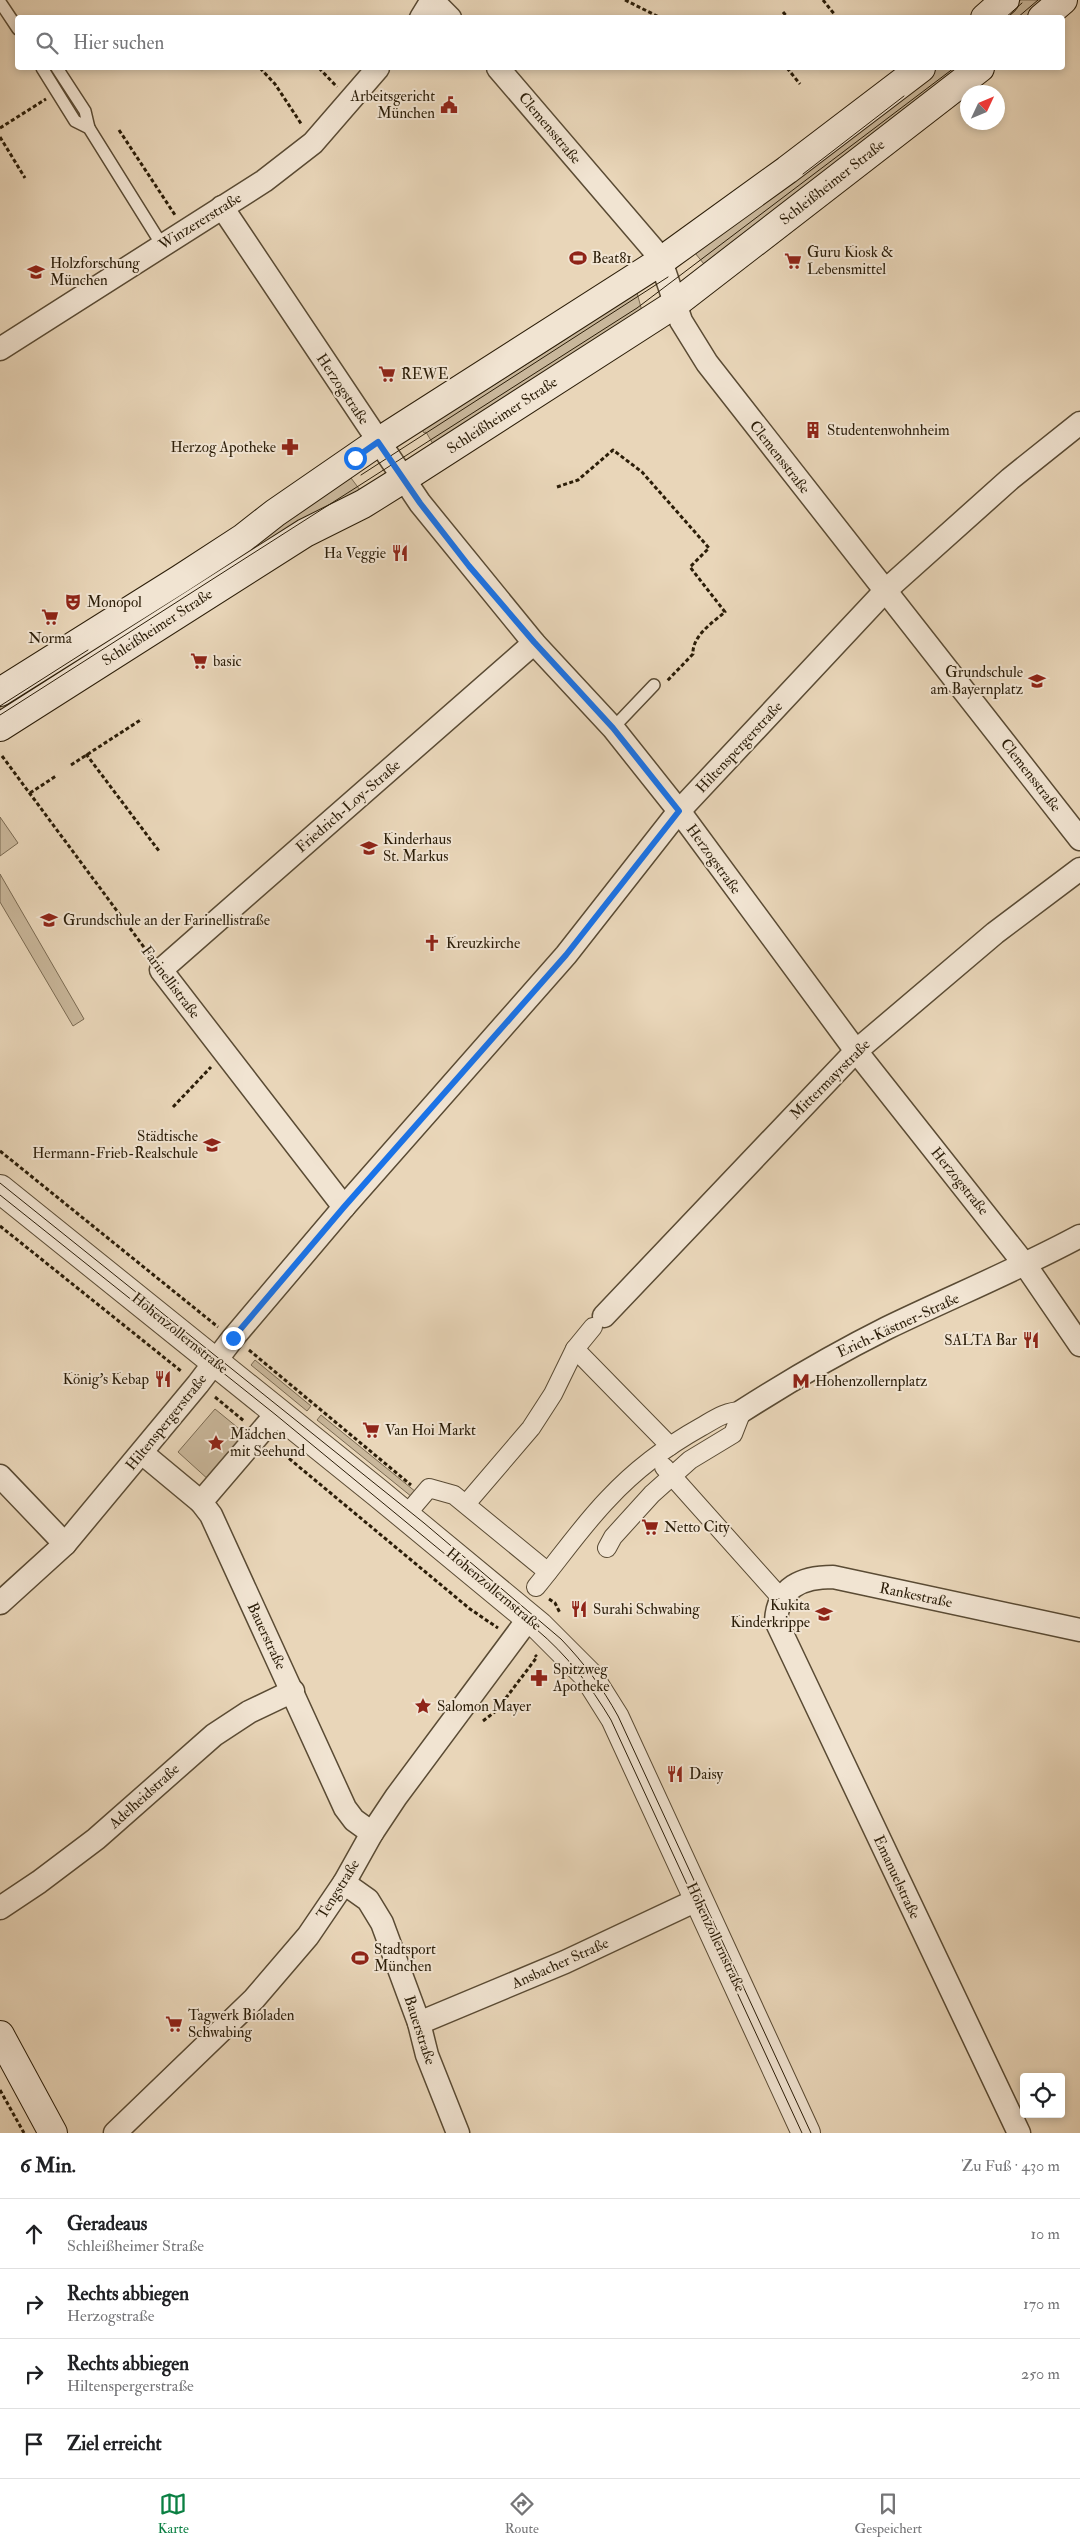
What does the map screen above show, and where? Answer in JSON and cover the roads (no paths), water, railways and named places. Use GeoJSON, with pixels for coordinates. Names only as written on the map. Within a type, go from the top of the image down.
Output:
{"type":"FeatureCollection","features":[{"type":"Feature","properties":{"kind":"main road"},"geometry":{"type":"LineString","coordinates":[[988,15],[1005,0]]}},
{"type":"Feature","properties":{"kind":"main road"},"geometry":{"type":"LineString","coordinates":[[1046,15],[1063,0]]}},
{"type":"Feature","properties":{"kind":"main road","name":"Schleißheimer Straße"},"geometry":{"type":"LineString","coordinates":[[0,692],[235,543],[378,442],[660,261],[787,170],[918,70]]}},
{"type":"Feature","properties":{"kind":"main road","name":"Schleißheimer Straße"},"geometry":{"type":"LineString","coordinates":[[0,728],[305,533],[363,504],[403,479],[675,304],[977,70]]}},
{"type":"Feature","properties":{"kind":"main road","name":"Hohenzollernstraße"},"geometry":{"type":"LineString","coordinates":[[0,1189],[406,1515],[529,1618],[578,1662],[602,1694],[615,1718],[806,2133]]}},
{"type":"Feature","properties":{"kind":"main road"},"geometry":{"type":"LineString","coordinates":[[0,2035],[53,2133]]}},
{"type":"Feature","properties":{"kind":"street"},"geometry":{"type":"LineString","coordinates":[[422,15],[432,0],[447,15]]}},
{"type":"Feature","properties":{"kind":"street","name":"Winzererstraße"},"geometry":{"type":"LineString","coordinates":[[0,348],[264,181],[313,143],[376,70]]}},
{"type":"Feature","properties":{"kind":"street","name":"Clemensstraße"},"geometry":{"type":"LineString","coordinates":[[500,70],[653,249],[660,261],[681,321],[719,380],[1080,839]]}},
{"type":"Feature","properties":{"kind":"street","name":"Herzogstraße"},"geometry":{"type":"LineString","coordinates":[[222,207],[403,479],[456,549],[534,642],[613,728],[679,811],[856,1051],[1026,1266],[1080,1345]]}},
{"type":"Feature","properties":{"kind":"street","name":"Hiltenspergerstraße"},"geometry":{"type":"LineString","coordinates":[[0,1603],[65,1544],[142,1453],[233,1338],[344,1207],[566,955],[679,811],[886,590],[1010,479],[1080,423]]}},
{"type":"Feature","properties":{"kind":"street","name":"Friedrich-Loy-Straße"},"geometry":{"type":"LineString","coordinates":[[161,970],[534,642]]}},
{"type":"Feature","properties":{"kind":"street","name":"Mittermayrstraße"},"geometry":{"type":"LineString","coordinates":[[598,1322],[856,1051],[995,933],[1080,869]]}},
{"type":"Feature","properties":{"kind":"street","name":"Farinellistraße"},"geometry":{"type":"LineString","coordinates":[[161,970],[344,1207]]}},
{"type":"Feature","properties":{"kind":"street","name":"Erich-Kästner-Straße"},"geometry":{"type":"LineString","coordinates":[[670,1446],[707,1427],[730,1411],[742,1411],[846,1348],[1026,1266],[1080,1236]]}},
{"type":"Feature","properties":{"kind":"street"},"geometry":{"type":"LineString","coordinates":[[466,1504],[531,1428],[553,1394],[575,1349],[598,1322]]}},
{"type":"Feature","properties":{"kind":"street"},"geometry":{"type":"LineString","coordinates":[[536,1587],[608,1499],[670,1446],[575,1349]]}},
{"type":"Feature","properties":{"kind":"street"},"geometry":{"type":"LineString","coordinates":[[592,1518],[609,1541],[671,1476],[690,1460],[733,1434],[742,1411]]}},
{"type":"Feature","properties":{"kind":"street"},"geometry":{"type":"LineString","coordinates":[[202,1502],[278,1412]]}},
{"type":"Feature","properties":{"kind":"street","name":"Bauerstraße"},"geometry":{"type":"LineString","coordinates":[[142,1453],[202,1502],[211,1515],[345,1808],[354,1820],[372,1833]]}},
{"type":"Feature","properties":{"kind":"street"},"geometry":{"type":"LineString","coordinates":[[655,1457],[781,1598]]}},
{"type":"Feature","properties":{"kind":"street"},"geometry":{"type":"LineString","coordinates":[[0,1476],[65,1544]]}},
{"type":"Feature","properties":{"kind":"street"},"geometry":{"type":"LineString","coordinates":[[406,1515],[429,1488],[454,1495],[515,1535],[548,1572]]}},
{"type":"Feature","properties":{"kind":"street","name":"Rankestraße"},"geometry":{"type":"LineString","coordinates":[[781,1598],[803,1580],[817,1577],[833,1577],[1080,1630]]}},
{"type":"Feature","properties":{"kind":"street","name":"Emanuelstraße"},"geometry":{"type":"LineString","coordinates":[[781,1598],[776,1608],[776,1621],[1019,2133]]}},
{"type":"Feature","properties":{"kind":"street","name":"Tengstraße"},"geometry":{"type":"LineString","coordinates":[[115,2133],[254,1999],[308,1936],[344,1883],[372,1833],[425,1757],[522,1646],[529,1618]]}},
{"type":"Feature","properties":{"kind":"street","name":"Adelheidstraße"},"geometry":{"type":"LineString","coordinates":[[0,1908],[39,1882],[96,1838],[214,1736],[249,1712],[293,1692]]}},
{"type":"Feature","properties":{"kind":"street","name":"Bauerstraße"},"geometry":{"type":"LineString","coordinates":[[344,1883],[374,1907],[382,1924],[419,2023],[427,2055],[458,2133]]}},
{"type":"Feature","properties":{"kind":"street","name":"Ansbacher Straße"},"geometry":{"type":"LineString","coordinates":[[419,2023],[565,1962],[699,1899]]}},
{"type":"Feature","properties":{"kind":"lane"},"geometry":{"type":"LineString","coordinates":[[0,2],[15,24]]}},
{"type":"Feature","properties":{"kind":"lane"},"geometry":{"type":"LineString","coordinates":[[43,70],[75,121],[89,128]]}},
{"type":"Feature","properties":{"kind":"lane"},"geometry":{"type":"LineString","coordinates":[[58,70],[84,111],[89,128],[162,245]]}},
{"type":"Feature","properties":{"kind":"lane"},"geometry":{"type":"LineString","coordinates":[[613,728],[658,686]]}},
{"type":"Feature","properties":{"kind":"tram line"},"geometry":{"type":"LineString","coordinates":[[1020,15],[1038,0]]}},
{"type":"Feature","properties":{"kind":"tram line"},"geometry":{"type":"LineString","coordinates":[[1008,15],[1022,3]]}},
{"type":"Feature","properties":{"kind":"tram line"},"geometry":{"type":"LineString","coordinates":[[0,715],[637,308],[951,70]]}},
{"type":"Feature","properties":{"kind":"tram line"},"geometry":{"type":"LineString","coordinates":[[803,174],[904,96]]}},
{"type":"Feature","properties":{"kind":"tram line"},"geometry":{"type":"LineString","coordinates":[[361,475],[668,277]]}},
{"type":"Feature","properties":{"kind":"tram line"},"geometry":{"type":"LineString","coordinates":[[0,706],[88,650]]}},
{"type":"Feature","properties":{"kind":"tram line"},"geometry":{"type":"LineString","coordinates":[[0,1183],[424,1523],[561,1639],[577,1657],[599,1685],[618,1716],[811,2133]]}},
{"type":"Feature","properties":{"kind":"tram line"},"geometry":{"type":"LineString","coordinates":[[0,1195],[276,1415],[536,1629],[568,1660],[595,1695],[611,1720],[802,2133]]}},
{"type":"Feature","properties":{"kind":"place","name":"Arbeitsgericht München"},"geometry":{"type":"Point","coordinates":[449,105]}},
{"type":"Feature","properties":{"kind":"place","name":"Beat81"},"geometry":{"type":"Point","coordinates":[578,258]}},
{"type":"Feature","properties":{"kind":"place","name":"Guru Kiosk & Lebensmittel"},"geometry":{"type":"Point","coordinates":[793,261]}},
{"type":"Feature","properties":{"kind":"place","name":"Holzforschung München"},"geometry":{"type":"Point","coordinates":[36,272]}},
{"type":"Feature","properties":{"kind":"place","name":"REWE"},"geometry":{"type":"Point","coordinates":[387,374]}},
{"type":"Feature","properties":{"kind":"place","name":"Studentenwohnheim"},"geometry":{"type":"Point","coordinates":[813,430]}},
{"type":"Feature","properties":{"kind":"place","name":"Herzog Apotheke"},"geometry":{"type":"Point","coordinates":[290,447]}},
{"type":"Feature","properties":{"kind":"place","name":"Ha Veggie"},"geometry":{"type":"Point","coordinates":[400,553]}},
{"type":"Feature","properties":{"kind":"place","name":"Monopol"},"geometry":{"type":"Point","coordinates":[73,602]}},
{"type":"Feature","properties":{"kind":"place","name":"Norma"},"geometry":{"type":"Point","coordinates":[50,617]}},
{"type":"Feature","properties":{"kind":"place","name":"basic"},"geometry":{"type":"Point","coordinates":[199,661]}},
{"type":"Feature","properties":{"kind":"place","name":"Grundschule am Bayernplatz"},"geometry":{"type":"Point","coordinates":[1037,681]}},
{"type":"Feature","properties":{"kind":"place","name":"Kinderhaus St. Markus"},"geometry":{"type":"Point","coordinates":[369,848]}},
{"type":"Feature","properties":{"kind":"place","name":"Grundschule an der Farinellistraße"},"geometry":{"type":"Point","coordinates":[49,920]}},
{"type":"Feature","properties":{"kind":"place","name":"Kreuzkirche"},"geometry":{"type":"Point","coordinates":[432,943]}},
{"type":"Feature","properties":{"kind":"place","name":"Städtische Hermann-Frieb-Realschule"},"geometry":{"type":"Point","coordinates":[212,1145]}},
{"type":"Feature","properties":{"kind":"place","name":"SALTA Bar"},"geometry":{"type":"Point","coordinates":[1031,1340]}},
{"type":"Feature","properties":{"kind":"place","name":"König’s Kebap"},"geometry":{"type":"Point","coordinates":[163,1379]}},
{"type":"Feature","properties":{"kind":"place","name":"Hohenzollernplatz"},"geometry":{"type":"Point","coordinates":[801,1381]}},
{"type":"Feature","properties":{"kind":"place","name":"Van Hoi Markt"},"geometry":{"type":"Point","coordinates":[371,1430]}},
{"type":"Feature","properties":{"kind":"place","name":"Mädchen mit Seehund"},"geometry":{"type":"Point","coordinates":[216,1443]}},
{"type":"Feature","properties":{"kind":"place","name":"Netto City"},"geometry":{"type":"Point","coordinates":[650,1527]}},
{"type":"Feature","properties":{"kind":"place","name":"Surahi Schwabing"},"geometry":{"type":"Point","coordinates":[579,1609]}},
{"type":"Feature","properties":{"kind":"place","name":"Kukita Kinderkrippe"},"geometry":{"type":"Point","coordinates":[824,1614]}},
{"type":"Feature","properties":{"kind":"place","name":"Spitzweg Apotheke"},"geometry":{"type":"Point","coordinates":[539,1678]}},
{"type":"Feature","properties":{"kind":"place","name":"Salomon Mayer"},"geometry":{"type":"Point","coordinates":[423,1706]}},
{"type":"Feature","properties":{"kind":"place","name":"Daisy"},"geometry":{"type":"Point","coordinates":[675,1774]}},
{"type":"Feature","properties":{"kind":"place","name":"Stadtsport München"},"geometry":{"type":"Point","coordinates":[360,1958]}},
{"type":"Feature","properties":{"kind":"place","name":"Tagwerk Bioladen Schwabing"},"geometry":{"type":"Point","coordinates":[174,2024]}}]}
